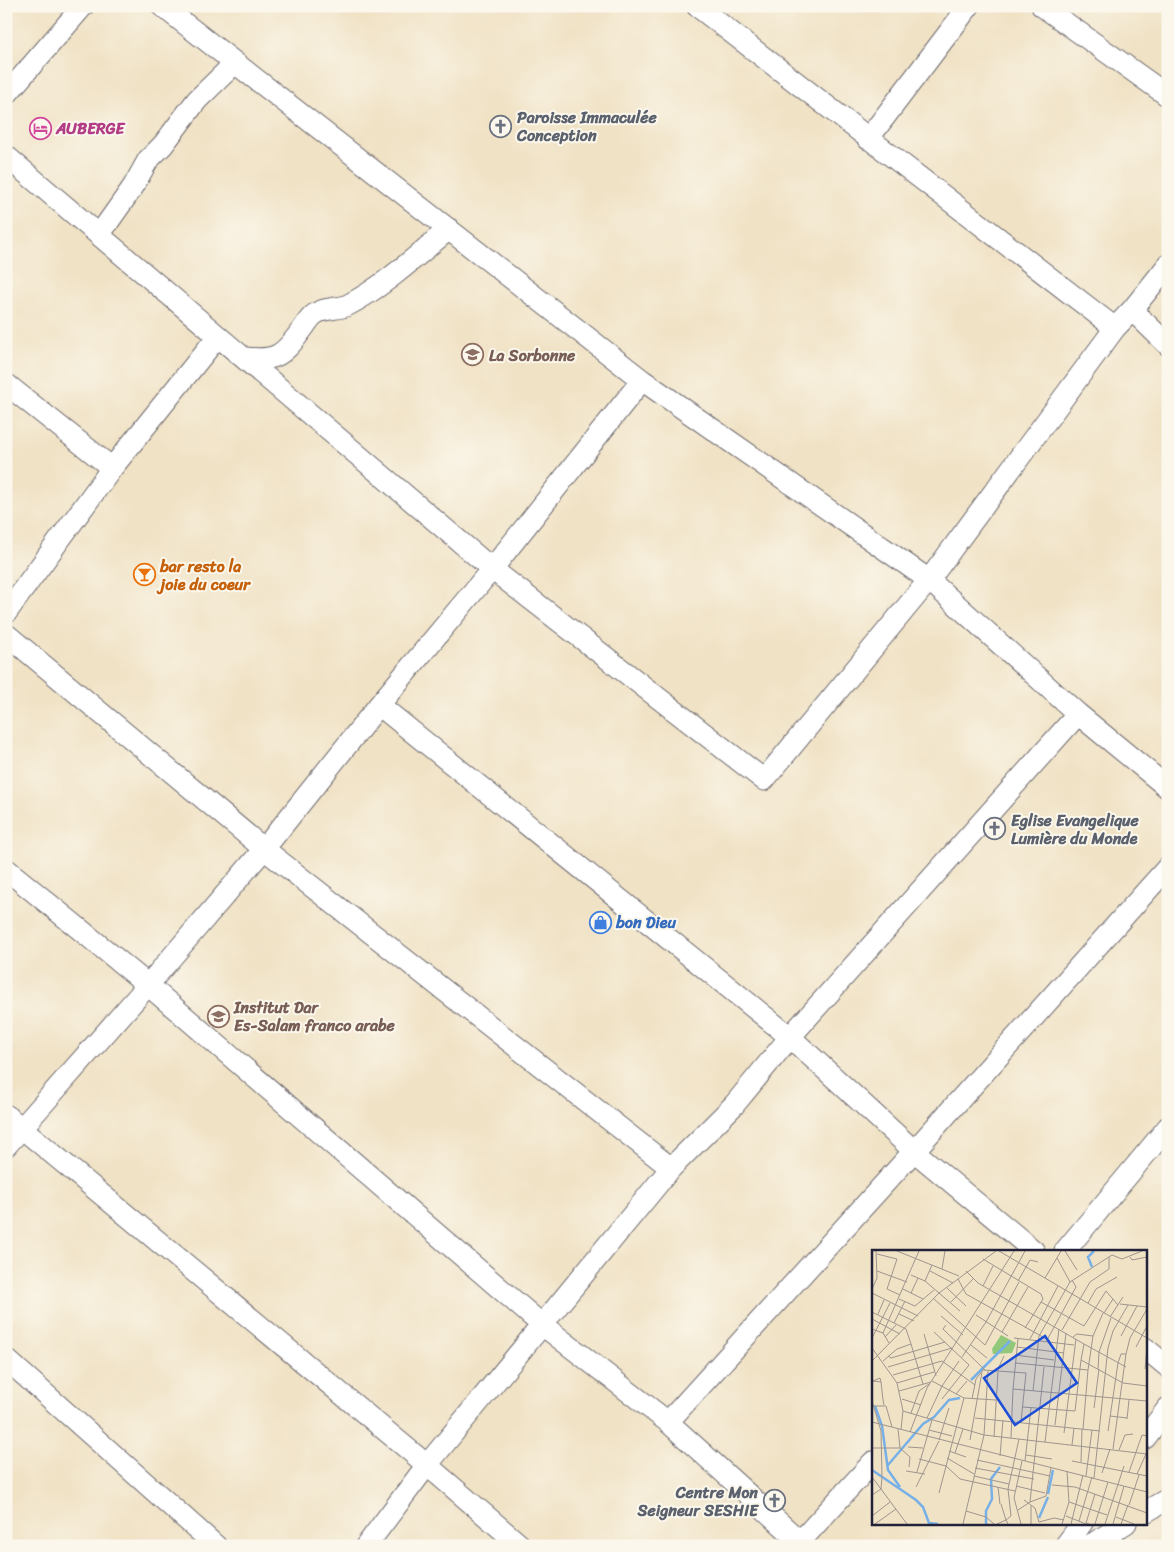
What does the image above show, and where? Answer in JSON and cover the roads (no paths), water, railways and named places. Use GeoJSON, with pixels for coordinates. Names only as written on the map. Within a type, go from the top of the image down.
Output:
{"type":"FeatureCollection","features":[{"type":"Feature","properties":{"kind":"street"},"geometry":{"type":"LineString","coordinates":[[6,95],[83,6]]}},
{"type":"Feature","properties":{"kind":"street"},"geometry":{"type":"LineString","coordinates":[[162,6],[642,380],[929,580],[1078,714],[1168,788]]}},
{"type":"Feature","properties":{"kind":"street"},"geometry":{"type":"LineString","coordinates":[[697,6],[1115,328]]}},
{"type":"Feature","properties":{"kind":"street"},"geometry":{"type":"LineString","coordinates":[[868,139],[969,6]]}},
{"type":"Feature","properties":{"kind":"street"},"geometry":{"type":"LineString","coordinates":[[1042,6],[1168,96]]}},
{"type":"Feature","properties":{"kind":"street"},"geometry":{"type":"LineString","coordinates":[[99,235],[133,187],[148,160],[163,145],[197,100],[235,63]]}},
{"type":"Feature","properties":{"kind":"street"},"geometry":{"type":"LineString","coordinates":[[6,156],[492,569],[764,780],[929,580],[1115,328],[1168,265]]}},
{"type":"Feature","properties":{"kind":"street"},"geometry":{"type":"LineString","coordinates":[[244,358],[271,359],[281,354],[293,342],[309,319],[317,312],[346,306],[378,287],[448,229]]}},
{"type":"Feature","properties":{"kind":"street"},"geometry":{"type":"LineString","coordinates":[[1132,310],[1168,345]]}},
{"type":"Feature","properties":{"kind":"street"},"geometry":{"type":"LineString","coordinates":[[6,613],[112,468],[218,336]]}},
{"type":"Feature","properties":{"kind":"street"},"geometry":{"type":"LineString","coordinates":[[6,1146],[14,1121],[148,985],[264,849],[379,705],[492,569],[642,380]]}},
{"type":"Feature","properties":{"kind":"street"},"geometry":{"type":"LineString","coordinates":[[6,384],[112,468]]}},
{"type":"Feature","properties":{"kind":"street"},"geometry":{"type":"LineString","coordinates":[[6,634],[264,849],[670,1168]]}},
{"type":"Feature","properties":{"kind":"street"},"geometry":{"type":"LineString","coordinates":[[379,705],[790,1037],[914,1151],[1033,1250]]}},
{"type":"Feature","properties":{"kind":"street"},"geometry":{"type":"LineString","coordinates":[[366,1546],[427,1465],[670,1168],[734,1105],[790,1037],[1078,714]]}},
{"type":"Feature","properties":{"kind":"street"},"geometry":{"type":"LineString","coordinates":[[668,1422],[1168,867]]}},
{"type":"Feature","properties":{"kind":"street"},"geometry":{"type":"LineString","coordinates":[[6,869],[148,985],[542,1324],[668,1422],[800,1544],[872,1463]]}},
{"type":"Feature","properties":{"kind":"street"},"geometry":{"type":"LineString","coordinates":[[14,1121],[427,1465],[521,1546]]}},
{"type":"Feature","properties":{"kind":"street"},"geometry":{"type":"LineString","coordinates":[[1066,1250],[1168,1127]]}},
{"type":"Feature","properties":{"kind":"street"},"geometry":{"type":"LineString","coordinates":[[1146,1349],[1168,1367]]}},
{"type":"Feature","properties":{"kind":"street"},"geometry":{"type":"LineString","coordinates":[[6,1359],[216,1546]]}},
{"type":"Feature","properties":{"kind":"street"},"geometry":{"type":"LineString","coordinates":[[1146,1437],[1168,1408]]}},
{"type":"Feature","properties":{"kind":"street"},"geometry":{"type":"LineString","coordinates":[[1146,1511],[1168,1498]]}},
{"type":"Feature","properties":{"kind":"street"},"geometry":{"type":"LineString","coordinates":[[1065,1546],[1081,1524]]}},
{"type":"Feature","properties":{"kind":"street"},"geometry":{"type":"LineString","coordinates":[[1098,1543],[1125,1524]]}},
{"type":"Feature","properties":{"kind":"place","name":"Paroisse Immaculée Conception"},"geometry":{"type":"Point","coordinates":[501,126]}},
{"type":"Feature","properties":{"kind":"place","name":"AUBERGE"},"geometry":{"type":"Point","coordinates":[40,128]}},
{"type":"Feature","properties":{"kind":"place","name":"La Sorbonne"},"geometry":{"type":"Point","coordinates":[473,355]}},
{"type":"Feature","properties":{"kind":"place","name":"bar resto la joie du coeur"},"geometry":{"type":"Point","coordinates":[144,575]}},
{"type":"Feature","properties":{"kind":"place","name":"Eglise Evangelique Lumière du Monde"},"geometry":{"type":"Point","coordinates":[995,829]}},
{"type":"Feature","properties":{"kind":"place","name":"bon Dieu"},"geometry":{"type":"Point","coordinates":[600,922]}},
{"type":"Feature","properties":{"kind":"place","name":"Institut Dar Es-Salam franco arabe"},"geometry":{"type":"Point","coordinates":[218,1016]}},
{"type":"Feature","properties":{"kind":"place","name":"Centre Mon Seigneur SESHIE"},"geometry":{"type":"Point","coordinates":[774,1501]}}]}
